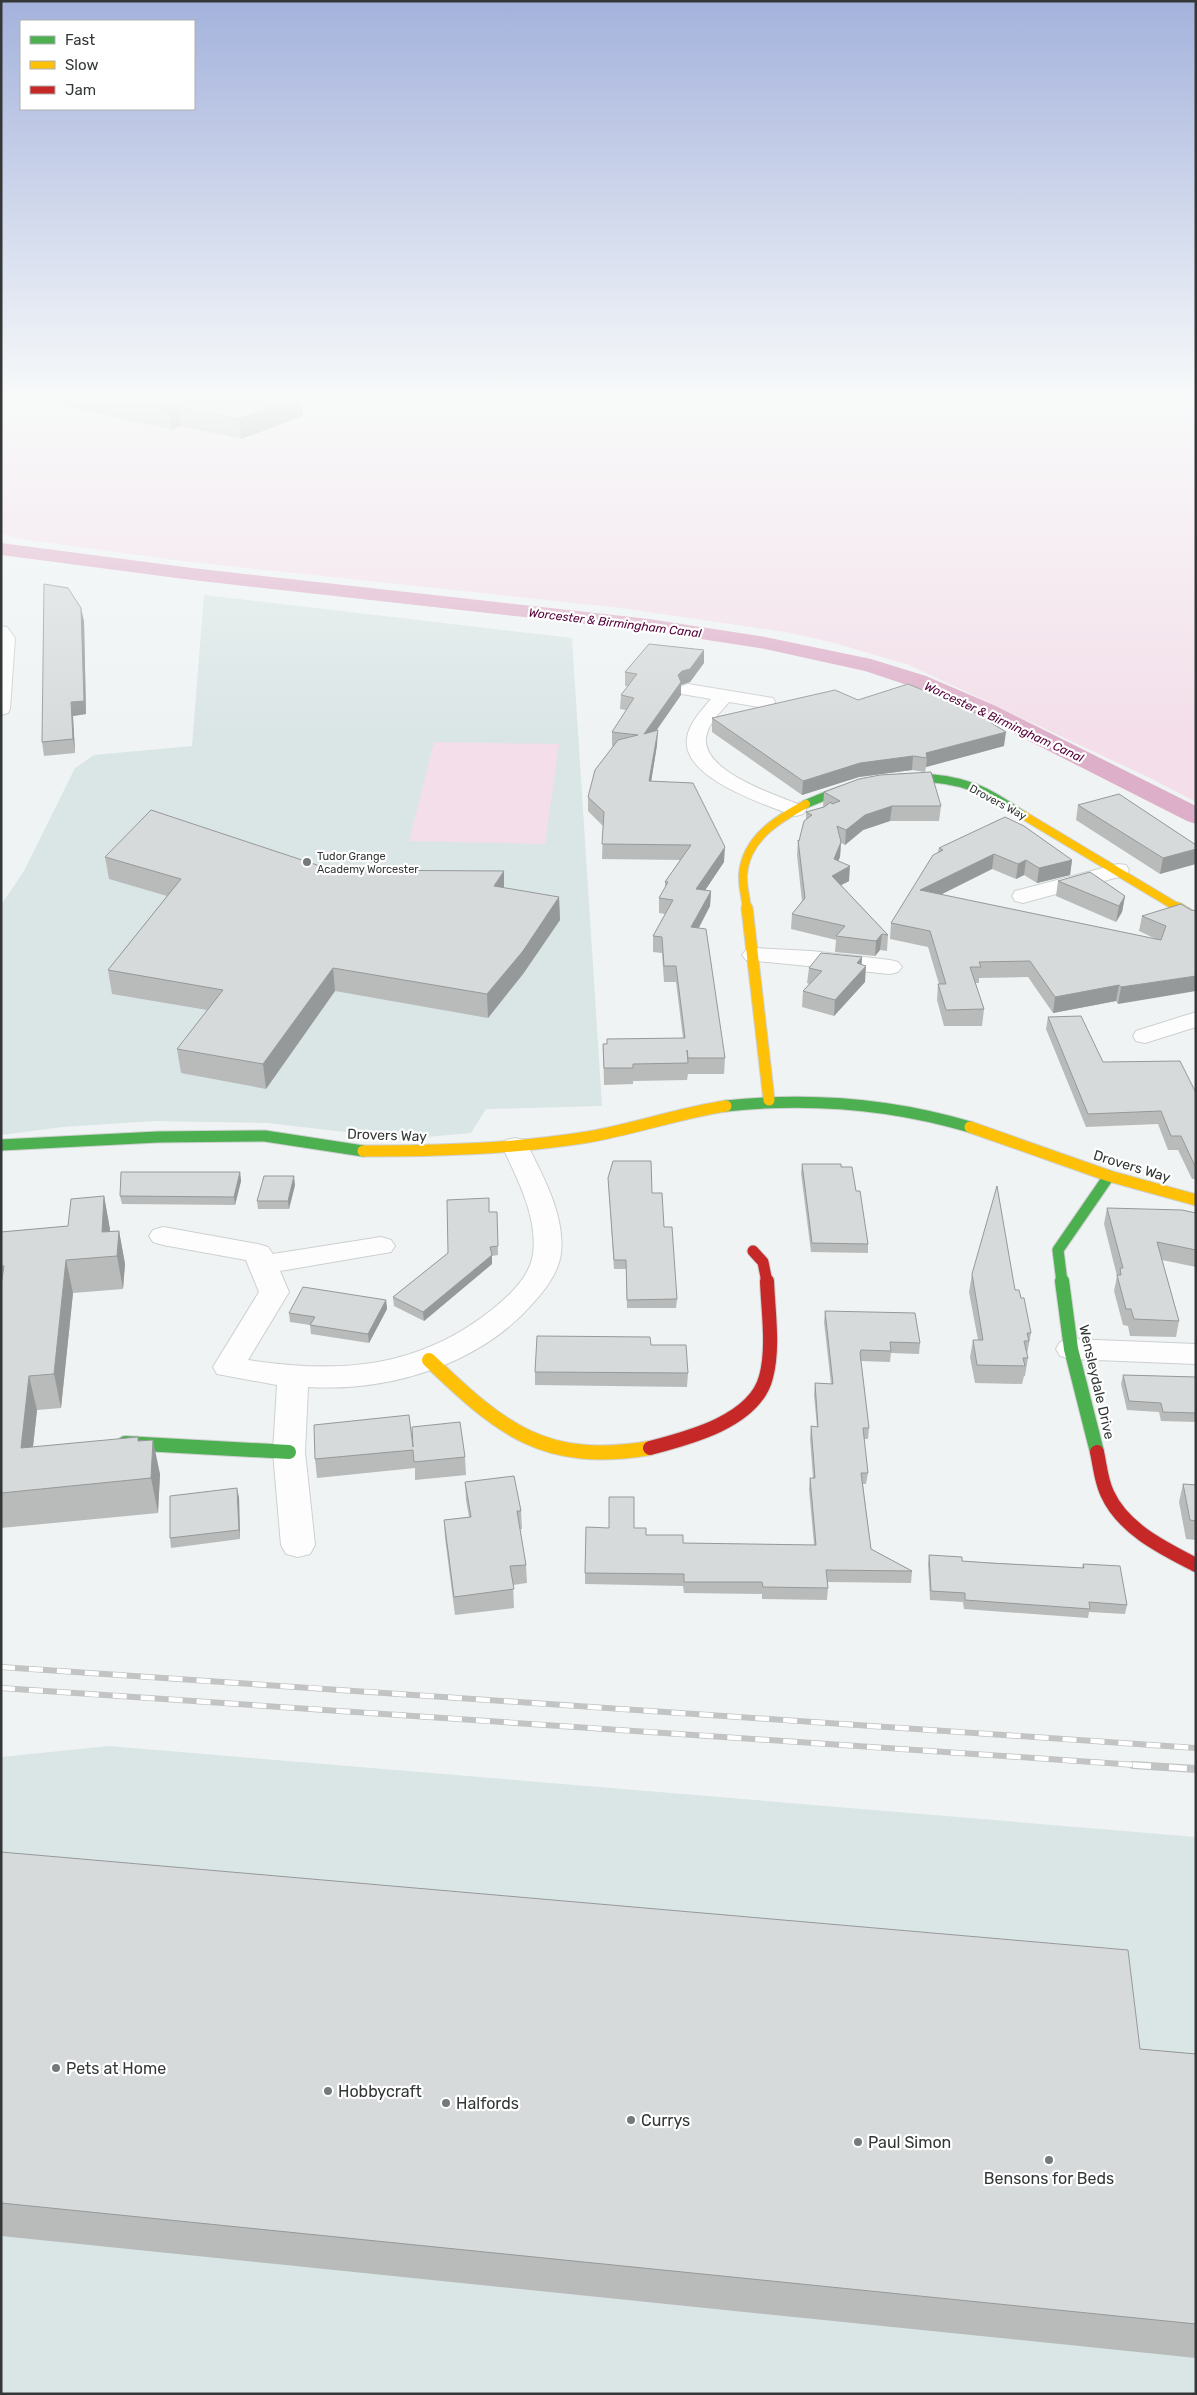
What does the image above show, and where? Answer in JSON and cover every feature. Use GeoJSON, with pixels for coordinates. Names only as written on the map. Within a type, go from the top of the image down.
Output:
{"type":"FeatureCollection","features":[{"type":"Feature","properties":{"kind":"street"},"geometry":{"type":"LineString","coordinates":[[1,630],[6,638],[1,708]]}},
{"type":"Feature","properties":{"kind":"street"},"geometry":{"type":"LineString","coordinates":[[688,690],[723,697],[766,702]]}},
{"type":"Feature","properties":{"kind":"street"},"geometry":{"type":"LineString","coordinates":[[723,697],[699,729],[695,742],[701,758],[718,773],[746,790],[796,810]]}},
{"type":"Feature","properties":{"kind":"street","name":"Drovers Way"},"geometry":{"type":"LineString","coordinates":[[769,1100],[754,955],[743,875],[744,859],[751,846],[772,822],[807,804],[872,781],[904,778],[938,780],[973,786],[1118,870],[1196,919]]}},
{"type":"Feature","properties":{"kind":"street"},"geometry":{"type":"LineString","coordinates":[[1023,896],[1118,870]]}},
{"type":"Feature","properties":{"kind":"street"},"geometry":{"type":"LineString","coordinates":[[754,955],[811,958],[890,967]]}},
{"type":"Feature","properties":{"kind":"street"},"geometry":{"type":"LineString","coordinates":[[1146,1036],[1196,1019]]}},
{"type":"Feature","properties":{"kind":"street","name":"Drovers Way"},"geometry":{"type":"LineString","coordinates":[[1,1145],[149,1137],[265,1136],[357,1151],[426,1152],[515,1146],[597,1135],[703,1109],[769,1100],[845,1103],[933,1115],[1023,1144],[1110,1176],[1196,1200]]}},
{"type":"Feature","properties":{"kind":"street"},"geometry":{"type":"LineString","coordinates":[[163,1236],[258,1253],[274,1292],[228,1367],[293,1376],[339,1377],[370,1374],[429,1360],[470,1341],[496,1323],[517,1304],[540,1273],[547,1254],[547,1236],[537,1194],[515,1146]]}},
{"type":"Feature","properties":{"kind":"street","name":"Wensleydale Drive"},"geometry":{"type":"LineString","coordinates":[[1110,1176],[1058,1250],[1072,1350],[1108,1496],[1128,1523],[1156,1545],[1196,1565]]}},
{"type":"Feature","properties":{"kind":"street"},"geometry":{"type":"LineString","coordinates":[[263,1265],[382,1246]]}},
{"type":"Feature","properties":{"kind":"street"},"geometry":{"type":"LineString","coordinates":[[429,1360],[497,1420],[515,1432],[545,1444],[606,1452],[632,1451],[670,1444],[702,1434],[738,1414],[763,1386],[769,1336],[763,1262],[753,1251]]}},
{"type":"Feature","properties":{"kind":"street"},"geometry":{"type":"LineString","coordinates":[[1072,1350],[1196,1354]]}},
{"type":"Feature","properties":{"kind":"street"},"geometry":{"type":"LineString","coordinates":[[293,1376],[289,1452],[298,1546]]}},
{"type":"Feature","properties":{"kind":"street"},"geometry":{"type":"LineString","coordinates":[[125,1443],[289,1452]]}},
{"type":"Feature","properties":{"kind":"shaded area"},"geometry":{"type":"Polygon","coordinates":[[[1,514],[1196,514],[1196,802],[1150,778],[909,665],[831,642],[785,632],[621,608],[182,561],[22,539],[1,534],[1,514]]]}},
{"type":"Feature","properties":{"kind":"shaded area","name":"Tudor Grange Academy Worcester"},"geometry":{"type":"Polygon","coordinates":[[[204,595],[572,638],[602,1106],[486,1109],[471,1133],[404,1139],[268,1123],[154,1121],[63,1127],[1,1135],[1,905],[24,871],[75,768],[94,755],[192,746],[204,595]]]}},
{"type":"Feature","properties":{"kind":"shaded area"},"geometry":{"type":"Polygon","coordinates":[[[434,742],[559,744],[545,844],[409,841],[434,742]]]}},
{"type":"Feature","properties":{"kind":"shaded area"},"geometry":{"type":"Polygon","coordinates":[[[109,1746],[1196,1837],[1196,2394],[1,2394],[1,1757],[109,1746]]]}},
{"type":"Feature","properties":{"kind":"building"},"geometry":{"type":"Polygon","coordinates":[[[44,584],[68,588],[81,608],[84,701],[71,702],[73,739],[42,742],[44,584]]]}},
{"type":"Feature","properties":{"kind":"building"},"geometry":{"type":"Polygon","coordinates":[[[649,644],[704,650],[690,669],[682,671],[678,675],[681,682],[644,734],[658,730],[649,781],[693,783],[725,847],[696,889],[711,891],[691,927],[706,929],[725,1058],[688,1058],[687,1050],[688,1063],[633,1064],[633,1068],[604,1068],[603,1044],[607,1044],[607,1039],[685,1038],[676,966],[664,966],[662,937],[653,936],[673,900],[659,898],[668,882],[665,882],[691,845],[602,844],[604,812],[588,797],[595,770],[618,740],[638,735],[612,732],[634,698],[621,695],[637,674],[625,672],[649,644]]]}},
{"type":"Feature","properties":{"kind":"building"},"geometry":{"type":"Polygon","coordinates":[[[908,684],[969,709],[1006,732],[926,753],[927,758],[913,756],[860,763],[803,781],[712,718],[835,690],[858,700],[908,684]]]}},
{"type":"Feature","properties":{"kind":"building"},"geometry":{"type":"Polygon","coordinates":[[[931,772],[941,806],[892,806],[865,815],[846,830],[837,826],[841,842],[834,859],[850,866],[832,876],[888,935],[882,934],[876,941],[836,936],[845,926],[792,914],[805,898],[798,840],[804,821],[812,815],[806,812],[824,807],[831,802],[832,804],[840,801],[824,792],[859,779],[880,775],[931,772]]]}},
{"type":"Feature","properties":{"kind":"building"},"geometry":{"type":"Polygon","coordinates":[[[1119,794],[1196,845],[1196,849],[1163,858],[1078,805],[1119,794]]]}},
{"type":"Feature","properties":{"kind":"building"},"geometry":{"type":"Polygon","coordinates":[[[151,810],[332,870],[504,871],[494,886],[559,897],[523,951],[487,994],[333,968],[263,1064],[177,1049],[223,990],[108,970],[181,879],[105,857],[151,810]]]}},
{"type":"Feature","properties":{"kind":"building"},"geometry":{"type":"Polygon","coordinates":[[[1005,817],[1024,826],[1072,860],[1039,868],[1026,860],[1018,864],[994,854],[920,890],[1161,940],[1166,926],[1142,916],[1181,904],[1196,911],[1196,976],[1121,987],[1119,985],[1055,997],[1030,961],[979,962],[981,967],[970,967],[984,1009],[946,1010],[938,984],[946,984],[930,931],[891,923],[933,855],[943,850],[939,848],[1005,817]]]}},
{"type":"Feature","properties":{"kind":"building"},"geometry":{"type":"Polygon","coordinates":[[[1090,872],[1125,896],[1119,906],[1058,881],[1090,872]]]}},
{"type":"Feature","properties":{"kind":"building"},"geometry":{"type":"Polygon","coordinates":[[[821,953],[862,957],[857,963],[866,966],[835,1000],[803,991],[822,971],[809,968],[821,953]]]}},
{"type":"Feature","properties":{"kind":"building"},"geometry":{"type":"Polygon","coordinates":[[[1081,1016],[1103,1062],[1180,1061],[1196,1093],[1196,1166],[1181,1136],[1171,1136],[1161,1111],[1088,1114],[1048,1017],[1081,1016]]]}},
{"type":"Feature","properties":{"kind":"building"},"geometry":{"type":"Polygon","coordinates":[[[613,1161],[651,1161],[652,1193],[662,1193],[664,1227],[672,1227],[677,1299],[627,1300],[626,1260],[614,1260],[608,1178],[613,1161]]]}},
{"type":"Feature","properties":{"kind":"building"},"geometry":{"type":"Polygon","coordinates":[[[802,1164],[841,1164],[841,1167],[852,1167],[856,1191],[860,1191],[868,1244],[812,1243],[802,1164]]]}},
{"type":"Feature","properties":{"kind":"building"},"geometry":{"type":"Polygon","coordinates":[[[121,1172],[240,1172],[234,1197],[120,1196],[121,1172]]]}},
{"type":"Feature","properties":{"kind":"building"},"geometry":{"type":"Polygon","coordinates":[[[264,1176],[294,1176],[288,1201],[257,1201],[264,1176]]]}},
{"type":"Feature","properties":{"kind":"building"},"geometry":{"type":"Polygon","coordinates":[[[997,1186],[1015,1290],[1019,1290],[1021,1298],[1024,1298],[1031,1333],[1027,1333],[1029,1341],[1024,1341],[1028,1358],[1023,1358],[1025,1366],[977,1365],[973,1340],[983,1340],[972,1274],[997,1186]]]}},
{"type":"Feature","properties":{"kind":"building"},"geometry":{"type":"Polygon","coordinates":[[[104,1196],[102,1232],[119,1231],[117,1256],[66,1260],[54,1374],[29,1376],[21,1448],[138,1437],[138,1441],[153,1440],[151,1478],[1,1493],[1,1286],[4,1266],[1,1266],[1,1232],[68,1226],[71,1199],[104,1196]]]}},
{"type":"Feature","properties":{"kind":"building"},"geometry":{"type":"Polygon","coordinates":[[[489,1198],[489,1212],[497,1212],[498,1246],[490,1247],[492,1255],[423,1312],[393,1297],[448,1253],[447,1200],[489,1198]]]}},
{"type":"Feature","properties":{"kind":"building"},"geometry":{"type":"Polygon","coordinates":[[[1107,1208],[1182,1210],[1196,1213],[1196,1250],[1157,1242],[1179,1321],[1134,1319],[1131,1309],[1126,1309],[1117,1275],[1121,1275],[1120,1268],[1123,1268],[1107,1208]]]}},
{"type":"Feature","properties":{"kind":"building"},"geometry":{"type":"Polygon","coordinates":[[[303,1287],[386,1300],[368,1334],[310,1325],[315,1317],[289,1313],[303,1287]]]}},
{"type":"Feature","properties":{"kind":"building"},"geometry":{"type":"Polygon","coordinates":[[[825,1311],[915,1313],[920,1343],[890,1342],[891,1351],[861,1350],[860,1353],[869,1428],[863,1428],[868,1473],[861,1473],[871,1549],[912,1571],[826,1570],[828,1588],[763,1587],[762,1582],[684,1582],[684,1574],[585,1573],[586,1527],[609,1528],[609,1497],[634,1497],[634,1528],[646,1528],[646,1535],[683,1535],[683,1543],[816,1545],[810,1478],[815,1478],[811,1426],[818,1427],[815,1383],[833,1384],[825,1311]]]}},
{"type":"Feature","properties":{"kind":"building"},"geometry":{"type":"Polygon","coordinates":[[[537,1336],[650,1337],[651,1345],[686,1345],[688,1373],[535,1372],[537,1336]]]}},
{"type":"Feature","properties":{"kind":"building"},"geometry":{"type":"Polygon","coordinates":[[[1123,1375],[1196,1377],[1196,1413],[1163,1412],[1161,1403],[1129,1401],[1123,1375]]]}},
{"type":"Feature","properties":{"kind":"building"},"geometry":{"type":"Polygon","coordinates":[[[409,1415],[413,1447],[412,1427],[460,1422],[465,1457],[414,1462],[413,1450],[315,1459],[314,1425],[409,1415]]]}},
{"type":"Feature","properties":{"kind":"building"},"geometry":{"type":"Polygon","coordinates":[[[514,1476],[521,1511],[517,1511],[526,1565],[510,1566],[514,1589],[454,1597],[444,1520],[471,1517],[465,1482],[514,1476]]]}},
{"type":"Feature","properties":{"kind":"building"},"geometry":{"type":"Polygon","coordinates":[[[1183,1484],[1196,1485],[1196,1521],[1190,1520],[1183,1484]]]}},
{"type":"Feature","properties":{"kind":"building"},"geometry":{"type":"Polygon","coordinates":[[[237,1488],[239,1530],[170,1538],[170,1496],[237,1488]]]}},
{"type":"Feature","properties":{"kind":"building"},"geometry":{"type":"Polygon","coordinates":[[[929,1555],[962,1557],[962,1561],[990,1563],[1084,1568],[1083,1564],[1120,1566],[1127,1605],[1089,1602],[1090,1609],[965,1600],[965,1593],[931,1591],[929,1555]]]}},
{"type":"Feature","properties":{"kind":"building"},"geometry":{"type":"Polygon","coordinates":[[[1,1852],[1128,1950],[1140,2049],[1196,2054],[1196,2324],[1,2203],[1,1852]]]}},
{"type":"Feature","properties":{"kind":"waterway","name":"Worcester & Birmingham Canal"},"geometry":{"type":"LineString","coordinates":[[1,549],[192,574],[649,625],[765,643],[871,666],[918,681],[988,711],[1196,816]]}},
{"type":"Feature","properties":{"kind":"railway"},"geometry":{"type":"LineString","coordinates":[[1,1667],[1196,1748]]}},
{"type":"Feature","properties":{"kind":"railway"},"geometry":{"type":"LineString","coordinates":[[1,1688],[1151,1766]]}},
{"type":"Feature","properties":{"kind":"railway"},"geometry":{"type":"LineString","coordinates":[[1133,1765],[1196,1769]]}},
{"type":"Feature","properties":{"kind":"traffic: fast"},"geometry":{"type":"LineString","coordinates":[[806,804],[824,796],[866,784],[888,780],[933,778],[954,781],[973,787],[993,796],[1023,815]]}},
{"type":"Feature","properties":{"kind":"traffic: fast"},"geometry":{"type":"LineString","coordinates":[[726,1106],[787,1101],[849,1103],[911,1112],[941,1118],[970,1127]]}},
{"type":"Feature","properties":{"kind":"traffic: fast"},"geometry":{"type":"LineString","coordinates":[[1,1145],[158,1137],[265,1136],[363,1151]]}},
{"type":"Feature","properties":{"kind":"traffic: fast"},"geometry":{"type":"LineString","coordinates":[[1097,1452],[1071,1349],[1058,1250],[1109,1176]]}},
{"type":"Feature","properties":{"kind":"traffic: fast"},"geometry":{"type":"LineString","coordinates":[[125,1443],[289,1452]]}},
{"type":"Feature","properties":{"kind":"traffic: slow"},"geometry":{"type":"LineString","coordinates":[[769,1100],[743,875],[750,850],[756,840],[773,824],[806,804]]}},
{"type":"Feature","properties":{"kind":"traffic: slow"},"geometry":{"type":"LineString","coordinates":[[1023,815],[1196,919]]}},
{"type":"Feature","properties":{"kind":"traffic: slow"},"geometry":{"type":"LineString","coordinates":[[363,1151],[476,1149],[560,1141],[605,1134],[691,1112],[726,1106]]}},
{"type":"Feature","properties":{"kind":"traffic: slow"},"geometry":{"type":"LineString","coordinates":[[970,1127],[1109,1176],[1196,1200]]}},
{"type":"Feature","properties":{"kind":"traffic: slow"},"geometry":{"type":"LineString","coordinates":[[429,1360],[465,1395],[494,1419],[520,1435],[537,1442],[556,1447],[595,1452],[632,1451],[650,1448]]}},
{"type":"Feature","properties":{"kind":"traffic: jam"},"geometry":{"type":"LineString","coordinates":[[650,1448],[697,1434],[731,1418],[756,1397],[764,1384],[767,1376],[769,1348],[767,1280],[763,1262],[753,1251]]}},
{"type":"Feature","properties":{"kind":"traffic: jam"},"geometry":{"type":"LineString","coordinates":[[1097,1452],[1109,1497],[1126,1520],[1147,1537],[1196,1565]]}},
{"type":"Feature","properties":{"kind":"place","name":"Tudor Grange Academy Worcester"},"geometry":{"type":"Point","coordinates":[307,862]}},
{"type":"Feature","properties":{"kind":"place","name":"Pets at Home"},"geometry":{"type":"Point","coordinates":[56,2068]}},
{"type":"Feature","properties":{"kind":"place","name":"Hobbycraft"},"geometry":{"type":"Point","coordinates":[328,2091]}},
{"type":"Feature","properties":{"kind":"place","name":"Halfords"},"geometry":{"type":"Point","coordinates":[446,2103]}},
{"type":"Feature","properties":{"kind":"place","name":"Currys"},"geometry":{"type":"Point","coordinates":[631,2120]}},
{"type":"Feature","properties":{"kind":"place","name":"Paul Simon"},"geometry":{"type":"Point","coordinates":[858,2142]}},
{"type":"Feature","properties":{"kind":"place","name":"Bensons for Beds"},"geometry":{"type":"Point","coordinates":[1049,2160]}}]}
